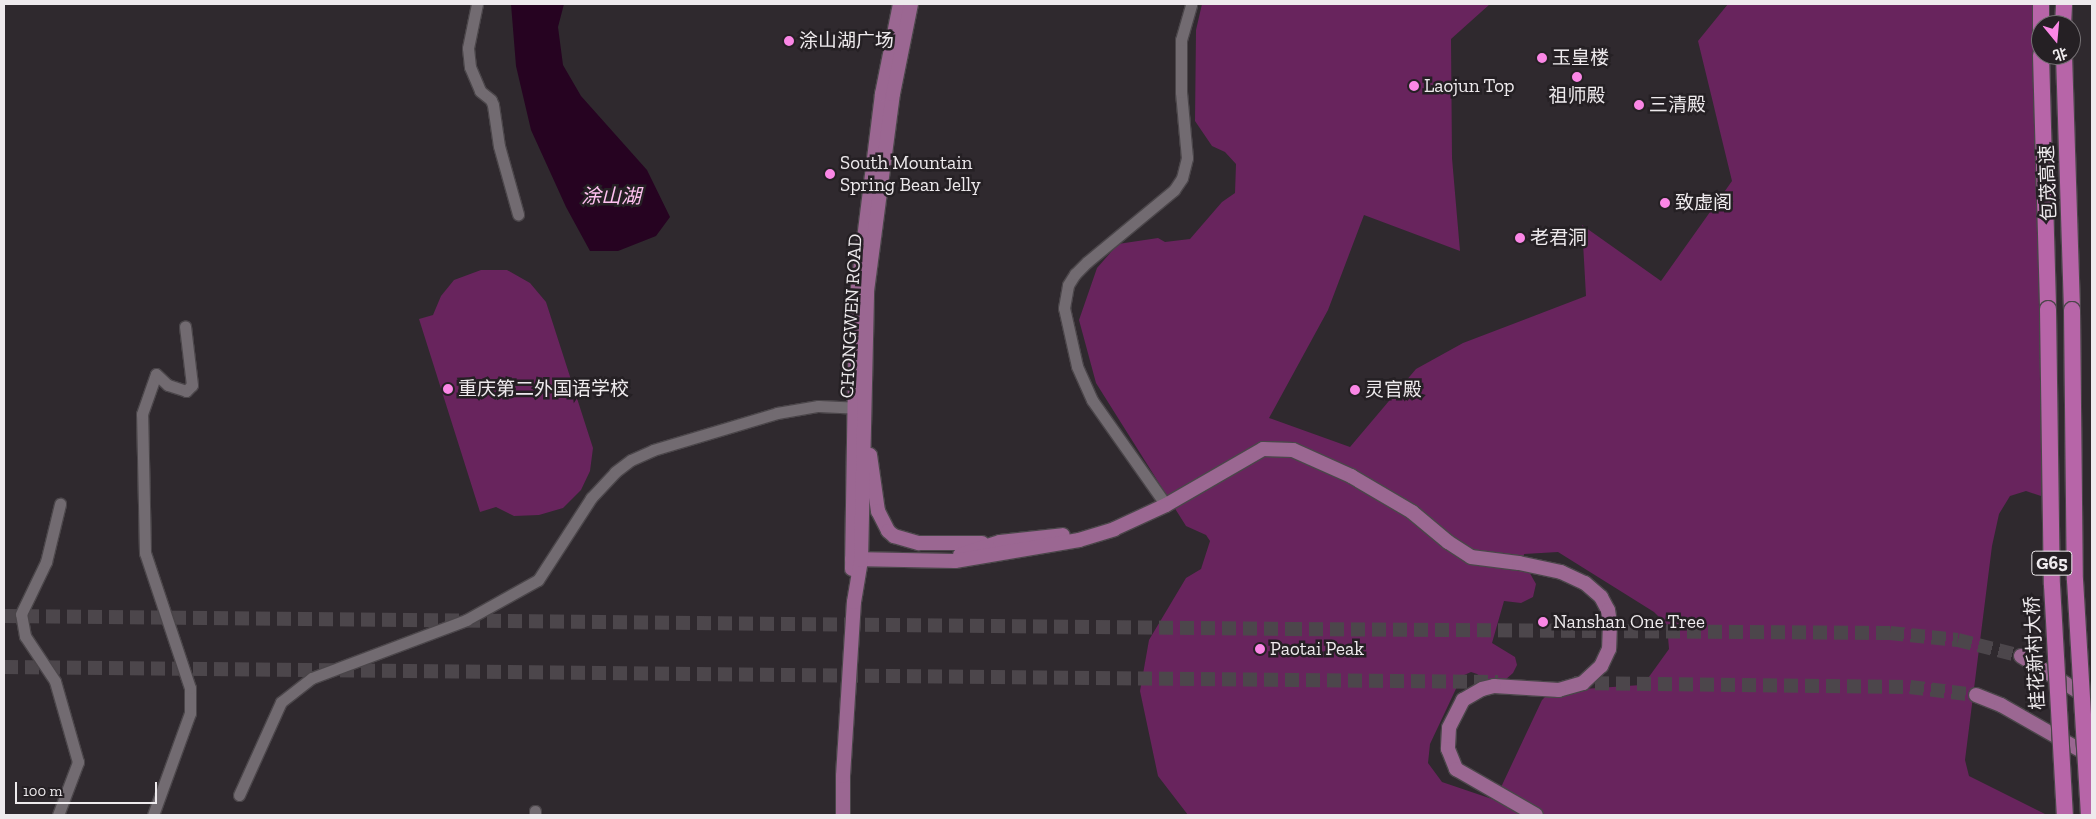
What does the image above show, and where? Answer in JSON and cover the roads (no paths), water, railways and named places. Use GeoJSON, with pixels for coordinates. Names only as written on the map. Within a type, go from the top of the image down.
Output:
{"type":"FeatureCollection","features":[{"type":"Feature","properties":{"kind":"highway","name":"包茂高速"},"geometry":{"type":"LineString","coordinates":[[2041,65],[2048,310]]}},
{"type":"Feature","properties":{"kind":"highway","name":"包茂高速"},"geometry":{"type":"LineString","coordinates":[[2064,65],[2072,310],[2075,580],[2089,815]]}},
{"type":"Feature","properties":{"kind":"highway","name":"桂花新村大桥"},"geometry":{"type":"LineString","coordinates":[[2048,310],[2052,586],[2065,815]]}},
{"type":"Feature","properties":{"kind":"main road","name":"CHONGWEN ROAD"},"geometry":{"type":"LineString","coordinates":[[843,815],[843,776],[856,557],[859,270],[882,94],[900,4]]}},
{"type":"Feature","properties":{"kind":"main road","name":"CHONGWEN ROAD"},"geometry":{"type":"LineString","coordinates":[[859,408],[869,266],[893,94],[911,4]]}},
{"type":"Feature","properties":{"kind":"main road"},"geometry":{"type":"LineString","coordinates":[[859,408],[878,511],[888,531],[905,540],[934,544],[1059,540],[1103,534],[1166,505],[1263,449],[1293,450],[1351,476],[1412,512],[1448,542],[1471,557],[1519,563],[1561,572],[1590,588],[1601,597],[1608,610],[1610,623],[1609,649],[1602,666],[1583,683],[1559,690],[1494,686],[1482,689],[1464,700],[1448,728],[1448,749],[1456,769],[1536,815]]}},
{"type":"Feature","properties":{"kind":"main road"},"geometry":{"type":"LineString","coordinates":[[856,557],[955,561],[1010,553],[1059,540]]}},
{"type":"Feature","properties":{"kind":"main road"},"geometry":{"type":"LineString","coordinates":[[1000,542],[995,546],[996,550],[1010,553]]}},
{"type":"Feature","properties":{"kind":"main road"},"geometry":{"type":"LineString","coordinates":[[856,557],[954,556],[1000,542]]}},
{"type":"Feature","properties":{"kind":"main road"},"geometry":{"type":"LineString","coordinates":[[2020,656],[2092,700]]}},
{"type":"Feature","properties":{"kind":"main road"},"geometry":{"type":"LineString","coordinates":[[1976,696],[2001,705],[2092,757]]}},
{"type":"Feature","properties":{"kind":"street"},"geometry":{"type":"LineString","coordinates":[[477,4],[468,48],[470,67],[480,90],[491,100],[493,105],[499,146],[518,214]]}},
{"type":"Feature","properties":{"kind":"street"},"geometry":{"type":"LineString","coordinates":[[1166,505],[1092,400],[1077,366],[1064,308],[1068,285],[1076,274],[1094,256],[1174,190],[1182,178],[1187,158],[1181,92],[1181,40],[1191,4]]}},
{"type":"Feature","properties":{"kind":"street"},"geometry":{"type":"LineString","coordinates":[[153,815],[190,713],[190,688],[145,553],[142,414],[156,374],[168,385],[186,391],[192,384],[185,326]]}},
{"type":"Feature","properties":{"kind":"street"},"geometry":{"type":"LineString","coordinates":[[239,794],[281,702],[312,678],[466,620],[538,580],[591,498],[615,472],[631,460],[653,450],[798,409],[818,406],[859,408]]}},
{"type":"Feature","properties":{"kind":"street"},"geometry":{"type":"LineString","coordinates":[[58,815],[78,762],[54,681],[24,636],[21,614],[46,562],[60,504]]}},
{"type":"Feature","properties":{"kind":"water","name":"涂山湖"},"geometry":{"type":"Polygon","coordinates":[[[511,4],[564,4],[558,27],[563,65],[581,96],[647,170],[670,217],[656,236],[618,251],[590,251],[566,207],[531,130],[516,66],[511,4]]]}},
{"type":"Feature","properties":{"kind":"tunnel"},"geometry":{"type":"LineString","coordinates":[[4,616],[1890,633],[1958,640],[2021,656]]}},
{"type":"Feature","properties":{"kind":"tunnel"},"geometry":{"type":"LineString","coordinates":[[4,667],[1498,682]]}},
{"type":"Feature","properties":{"kind":"tunnel"},"geometry":{"type":"LineString","coordinates":[[1574,683],[1910,687],[1976,695]]}},
{"type":"Feature","properties":{"kind":"place","name":"涂山湖广场"},"geometry":{"type":"Point","coordinates":[789,41]}},
{"type":"Feature","properties":{"kind":"place","name":"玉皇楼"},"geometry":{"type":"Point","coordinates":[1542,58]}},
{"type":"Feature","properties":{"kind":"place","name":"祖师殿"},"geometry":{"type":"Point","coordinates":[1577,77]}},
{"type":"Feature","properties":{"kind":"place","name":"Laojun Top"},"geometry":{"type":"Point","coordinates":[1414,86]}},
{"type":"Feature","properties":{"kind":"place","name":"三清殿"},"geometry":{"type":"Point","coordinates":[1639,105]}},
{"type":"Feature","properties":{"kind":"place","name":"South Mountain Spring Bean Jelly"},"geometry":{"type":"Point","coordinates":[830,174]}},
{"type":"Feature","properties":{"kind":"place","name":"致虚阁"},"geometry":{"type":"Point","coordinates":[1665,203]}},
{"type":"Feature","properties":{"kind":"place","name":"老君洞"},"geometry":{"type":"Point","coordinates":[1520,238]}},
{"type":"Feature","properties":{"kind":"place","name":"重庆第二外国语学校"},"geometry":{"type":"Point","coordinates":[448,389]}},
{"type":"Feature","properties":{"kind":"place","name":"灵官殿"},"geometry":{"type":"Point","coordinates":[1355,390]}},
{"type":"Feature","properties":{"kind":"place","name":"Nanshan One Tree"},"geometry":{"type":"Point","coordinates":[1543,622]}},
{"type":"Feature","properties":{"kind":"place","name":"Paotai Peak"},"geometry":{"type":"Point","coordinates":[1260,649]}}]}
